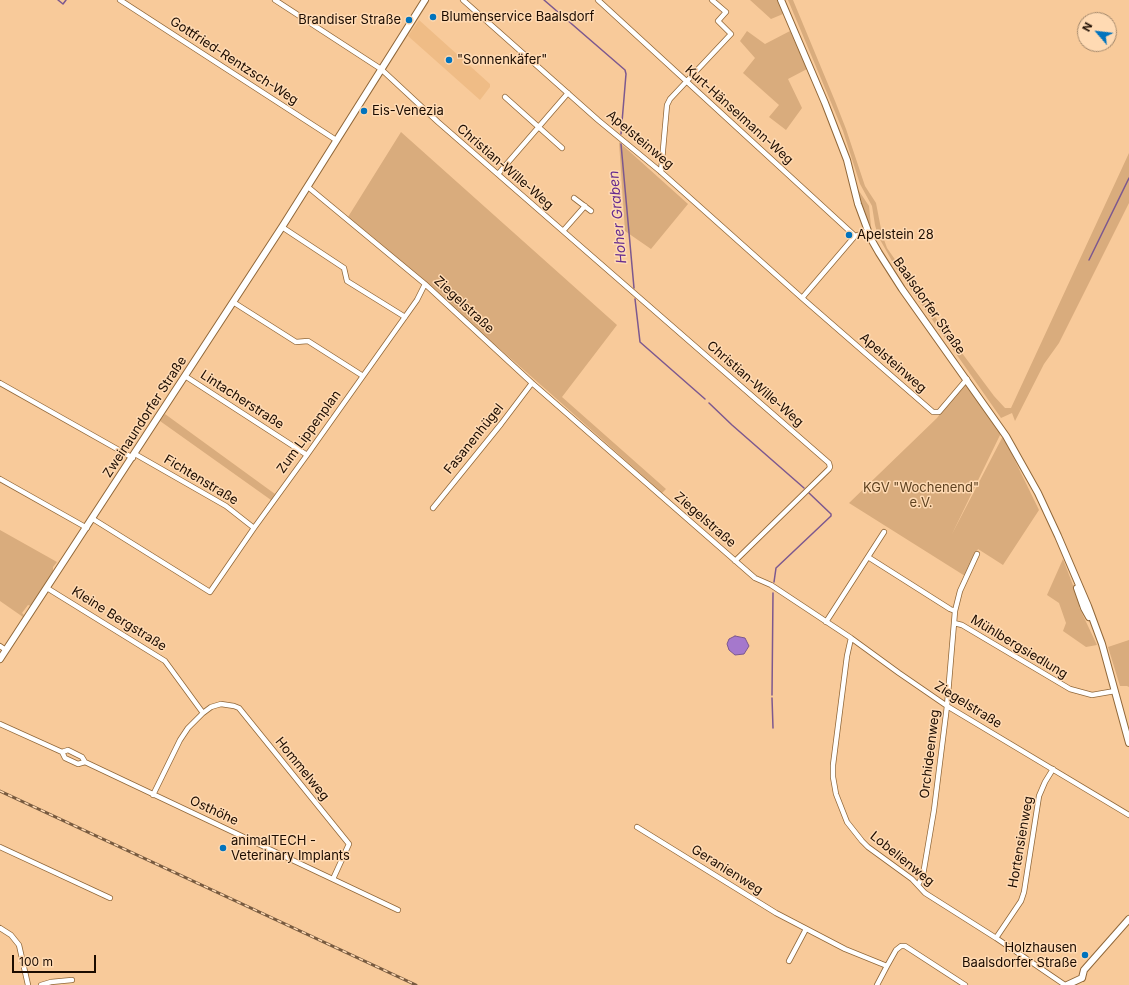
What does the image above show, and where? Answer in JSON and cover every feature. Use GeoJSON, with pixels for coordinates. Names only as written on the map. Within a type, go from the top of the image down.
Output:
{"type":"FeatureCollection","features":[{"type":"Feature","properties":{"kind":"main road"},"geometry":{"type":"LineString","coordinates":[[308,187],[425,0]]}},
{"type":"Feature","properties":{"kind":"main road","name":"Baalsdorfer Straße"},"geometry":{"type":"LineString","coordinates":[[781,0],[825,103],[847,160],[858,204],[878,253],[1006,436],[1038,493],[1071,566],[1108,662],[1129,743]]}},
{"type":"Feature","properties":{"kind":"main road","name":"Zweinaundorfer Straße"},"geometry":{"type":"LineString","coordinates":[[0,659],[3,648],[47,588],[308,187]]}},
{"type":"Feature","properties":{"kind":"main road"},"geometry":{"type":"LineString","coordinates":[[1084,985],[1082,978],[1084,970],[1129,919]]}},
{"type":"Feature","properties":{"kind":"main road"},"geometry":{"type":"LineString","coordinates":[[1066,985],[1082,978]]}},
{"type":"Feature","properties":{"kind":"street","name":"Gottfried-Rentzsch-Weg"},"geometry":{"type":"LineString","coordinates":[[120,0],[336,140]]}},
{"type":"Feature","properties":{"kind":"street","name":"Christian-Wille-Weg"},"geometry":{"type":"LineString","coordinates":[[275,0],[381,69],[438,122],[829,463],[829,469],[735,561]]}},
{"type":"Feature","properties":{"kind":"street","name":"Apelsteinweg"},"geometry":{"type":"LineString","coordinates":[[463,0],[598,120],[661,172],[933,412],[939,412],[967,379]]}},
{"type":"Feature","properties":{"kind":"street","name":"Kurt-Hänselmann-Weg"},"geometry":{"type":"LineString","coordinates":[[598,0],[855,236]]}},
{"type":"Feature","properties":{"kind":"street"},"geometry":{"type":"LineString","coordinates":[[661,172],[667,105],[670,99],[731,34],[718,21],[726,12],[712,0]]}},
{"type":"Feature","properties":{"kind":"street"},"geometry":{"type":"LineString","coordinates":[[498,174],[568,93]]}},
{"type":"Feature","properties":{"kind":"street"},"geometry":{"type":"LineString","coordinates":[[506,97],[562,148]]}},
{"type":"Feature","properties":{"kind":"street","name":"Ziegelstraße"},"geometry":{"type":"LineString","coordinates":[[308,187],[425,284],[532,383],[755,578],[771,585],[851,638],[898,673],[947,706],[1129,815]]}},
{"type":"Feature","properties":{"kind":"street","name":"Christian-Wille-Weg"},"geometry":{"type":"LineString","coordinates":[[574,198],[591,212]]}},
{"type":"Feature","properties":{"kind":"street"},"geometry":{"type":"LineString","coordinates":[[563,231],[584,206]]}},
{"type":"Feature","properties":{"kind":"street"},"geometry":{"type":"LineString","coordinates":[[282,227],[344,268],[347,281],[405,317]]}},
{"type":"Feature","properties":{"kind":"street"},"geometry":{"type":"LineString","coordinates":[[802,298],[855,236],[868,231]]}},
{"type":"Feature","properties":{"kind":"street","name":"Zum Lippenplan"},"geometry":{"type":"LineString","coordinates":[[93,518],[210,592],[417,300],[425,284]]}},
{"type":"Feature","properties":{"kind":"street"},"geometry":{"type":"LineString","coordinates":[[233,302],[296,342],[308,341],[363,376]]}},
{"type":"Feature","properties":{"kind":"street","name":"Lintacherstraße"},"geometry":{"type":"LineString","coordinates":[[185,376],[307,455]]}},
{"type":"Feature","properties":{"kind":"street","name":"Fichtenstraße"},"geometry":{"type":"LineString","coordinates":[[0,383],[226,506],[254,528]]}},
{"type":"Feature","properties":{"kind":"street","name":"Fasanenhügel"},"geometry":{"type":"LineString","coordinates":[[433,508],[532,383]]}},
{"type":"Feature","properties":{"kind":"street"},"geometry":{"type":"LineString","coordinates":[[0,479],[86,528]]}},
{"type":"Feature","properties":{"kind":"street"},"geometry":{"type":"LineString","coordinates":[[826,622],[884,532]]}},
{"type":"Feature","properties":{"kind":"street"},"geometry":{"type":"LineString","coordinates":[[955,611],[960,591],[977,554]]}},
{"type":"Feature","properties":{"kind":"street","name":"Mühlbergsiedlung"},"geometry":{"type":"LineString","coordinates":[[868,557],[955,611],[954,624],[962,625],[1070,689],[1092,695],[1115,691]]}},
{"type":"Feature","properties":{"kind":"street","name":"Kleine Bergstraße"},"geometry":{"type":"LineString","coordinates":[[47,588],[165,661],[203,713]]}},
{"type":"Feature","properties":{"kind":"street","name":"Orchideenweg"},"geometry":{"type":"LineString","coordinates":[[918,885],[923,875],[934,810],[947,706],[954,624]]}},
{"type":"Feature","properties":{"kind":"street","name":"Lobelienweg"},"geometry":{"type":"LineString","coordinates":[[851,638],[847,656],[833,765],[833,777],[836,794],[844,816],[862,842],[905,874],[926,892],[1066,985]]}},
{"type":"Feature","properties":{"kind":"street","name":"Hommelweg"},"geometry":{"type":"LineString","coordinates":[[203,713],[211,707],[221,704],[239,708],[349,844],[333,879]]}},
{"type":"Feature","properties":{"kind":"street"},"geometry":{"type":"LineString","coordinates":[[153,795],[183,734],[203,713]]}},
{"type":"Feature","properties":{"kind":"street","name":"Osthöhe"},"geometry":{"type":"LineString","coordinates":[[0,724],[62,752],[65,758],[78,764],[85,762]]}},
{"type":"Feature","properties":{"kind":"street","name":"Osthöhe"},"geometry":{"type":"LineString","coordinates":[[62,752],[68,750],[82,757],[85,762],[153,795],[398,910]]}},
{"type":"Feature","properties":{"kind":"street","name":"Hortensienweg"},"geometry":{"type":"LineString","coordinates":[[996,938],[1021,901],[1024,892],[1039,796],[1053,769]]}},
{"type":"Feature","properties":{"kind":"street","name":"Geranienweg"},"geometry":{"type":"LineString","coordinates":[[637,827],[679,852],[745,895],[806,929],[845,949],[887,966]]}},
{"type":"Feature","properties":{"kind":"street"},"geometry":{"type":"LineString","coordinates":[[0,847],[110,898]]}},
{"type":"Feature","properties":{"kind":"street"},"geometry":{"type":"LineString","coordinates":[[0,928],[11,935],[19,945],[28,985]]}},
{"type":"Feature","properties":{"kind":"street"},"geometry":{"type":"LineString","coordinates":[[789,961],[806,929]]}},
{"type":"Feature","properties":{"kind":"street"},"geometry":{"type":"LineString","coordinates":[[877,985],[896,950],[901,946],[905,946],[965,985]]}},
{"type":"Feature","properties":{"kind":"street"},"geometry":{"type":"LineString","coordinates":[[41,985],[51,982],[72,980]]}},
{"type":"Feature","properties":{"kind":"shaded area","name":"\"Sonnenkäfer\""},"geometry":{"type":"Polygon","coordinates":[[[419,20],[490,84],[490,87],[480,100],[408,36],[419,20]]]}},
{"type":"Feature","properties":{"kind":"shaded area"},"geometry":{"type":"Polygon","coordinates":[[[735,636],[745,638],[749,646],[744,654],[735,655],[729,650],[727,644],[729,639],[735,636]]]}},
{"type":"Feature","properties":{"kind":"green space"},"geometry":{"type":"Polygon","coordinates":[[[750,0],[777,0],[783,14],[771,19],[750,0]]]}},
{"type":"Feature","properties":{"kind":"green space"},"geometry":{"type":"Polygon","coordinates":[[[788,0],[793,0],[846,129],[865,186],[876,203],[882,234],[887,248],[930,310],[994,396],[1005,408],[1011,408],[1129,153],[1129,203],[1059,343],[1044,364],[1015,421],[1012,413],[1001,418],[896,268],[878,236],[872,206],[860,184],[843,131],[788,0]]]}},
{"type":"Feature","properties":{"kind":"green space"},"geometry":{"type":"Polygon","coordinates":[[[747,31],[765,44],[790,31],[807,69],[788,79],[802,108],[786,130],[769,117],[779,105],[743,73],[755,58],[740,41],[747,31]]]}},
{"type":"Feature","properties":{"kind":"green space"},"geometry":{"type":"Polygon","coordinates":[[[401,132],[617,325],[562,397],[666,489],[662,493],[374,238],[348,217],[401,132]]]}},
{"type":"Feature","properties":{"kind":"green space"},"geometry":{"type":"Polygon","coordinates":[[[619,142],[688,204],[651,249],[625,231],[619,142]]]}},
{"type":"Feature","properties":{"kind":"green space"},"geometry":{"type":"Polygon","coordinates":[[[857,188],[869,206],[871,226],[862,207],[857,188]]]}},
{"type":"Feature","properties":{"kind":"green space","name":"KGV \"Wochenend\" e.V."},"geometry":{"type":"Polygon","coordinates":[[[962,385],[967,385],[1001,433],[952,534],[1003,436],[1039,510],[1003,565],[978,549],[965,576],[849,503],[937,418],[962,385]]]}},
{"type":"Feature","properties":{"kind":"green space"},"geometry":{"type":"Polygon","coordinates":[[[165,414],[275,494],[271,500],[160,421],[165,414]]]}},
{"type":"Feature","properties":{"kind":"green space"},"geometry":{"type":"Polygon","coordinates":[[[0,530],[57,562],[53,567],[53,573],[31,606],[28,605],[22,613],[24,615],[23,617],[0,601],[0,530]]]}},
{"type":"Feature","properties":{"kind":"green space"},"geometry":{"type":"Polygon","coordinates":[[[1063,559],[1081,606],[1079,607],[1097,645],[1086,647],[1063,631],[1066,623],[1059,603],[1047,595],[1063,559]]]}},
{"type":"Feature","properties":{"kind":"green space"},"geometry":{"type":"Polygon","coordinates":[[[1129,640],[1129,687],[1120,686],[1108,647],[1129,640]]]}},
{"type":"Feature","properties":{"kind":"waterway","name":"Hoher Graben"},"geometry":{"type":"LineString","coordinates":[[58,0],[63,4],[66,0]]}},
{"type":"Feature","properties":{"kind":"waterway","name":"Hoher Graben"},"geometry":{"type":"LineString","coordinates":[[544,0],[625,70],[626,74],[621,134]]}},
{"type":"Feature","properties":{"kind":"waterway","name":"Hoher Graben"},"geometry":{"type":"LineString","coordinates":[[621,144],[634,288]]}},
{"type":"Feature","properties":{"kind":"waterway"},"geometry":{"type":"LineString","coordinates":[[1089,260],[1129,178]]}},
{"type":"Feature","properties":{"kind":"waterway","name":"Hoher Graben"},"geometry":{"type":"LineString","coordinates":[[635,299],[640,342],[705,399]]}},
{"type":"Feature","properties":{"kind":"waterway","name":"Hoher Graben"},"geometry":{"type":"LineString","coordinates":[[709,403],[804,488]]}},
{"type":"Feature","properties":{"kind":"waterway","name":"Hoher Graben"},"geometry":{"type":"LineString","coordinates":[[774,582],[776,568],[831,516],[831,514],[809,493]]}},
{"type":"Feature","properties":{"kind":"waterway","name":"Hoher Graben"},"geometry":{"type":"LineString","coordinates":[[772,695],[773,593]]}},
{"type":"Feature","properties":{"kind":"waterway","name":"Hoher Graben"},"geometry":{"type":"LineString","coordinates":[[772,698],[773,728]]}},
{"type":"Feature","properties":{"kind":"railway"},"geometry":{"type":"LineString","coordinates":[[0,791],[416,985]]}},
{"type":"Feature","properties":{"kind":"place","name":"Blumenservice Baalsdorf"},"geometry":{"type":"Point","coordinates":[433,17]}},
{"type":"Feature","properties":{"kind":"place","name":"Brandiser Straße"},"geometry":{"type":"Point","coordinates":[409,20]}},
{"type":"Feature","properties":{"kind":"place","name":"\"Sonnenkäfer\""},"geometry":{"type":"Point","coordinates":[449,60]}},
{"type":"Feature","properties":{"kind":"place","name":"Eis-Venezia"},"geometry":{"type":"Point","coordinates":[364,111]}},
{"type":"Feature","properties":{"kind":"place","name":"Apelstein 28"},"geometry":{"type":"Point","coordinates":[849,235]}},
{"type":"Feature","properties":{"kind":"place","name":"animalTECH - Veterinary Implants"},"geometry":{"type":"Point","coordinates":[223,848]}},
{"type":"Feature","properties":{"kind":"place","name":"Holzhausen Baalsdorfer Straße"},"geometry":{"type":"Point","coordinates":[1085,955]}}]}
